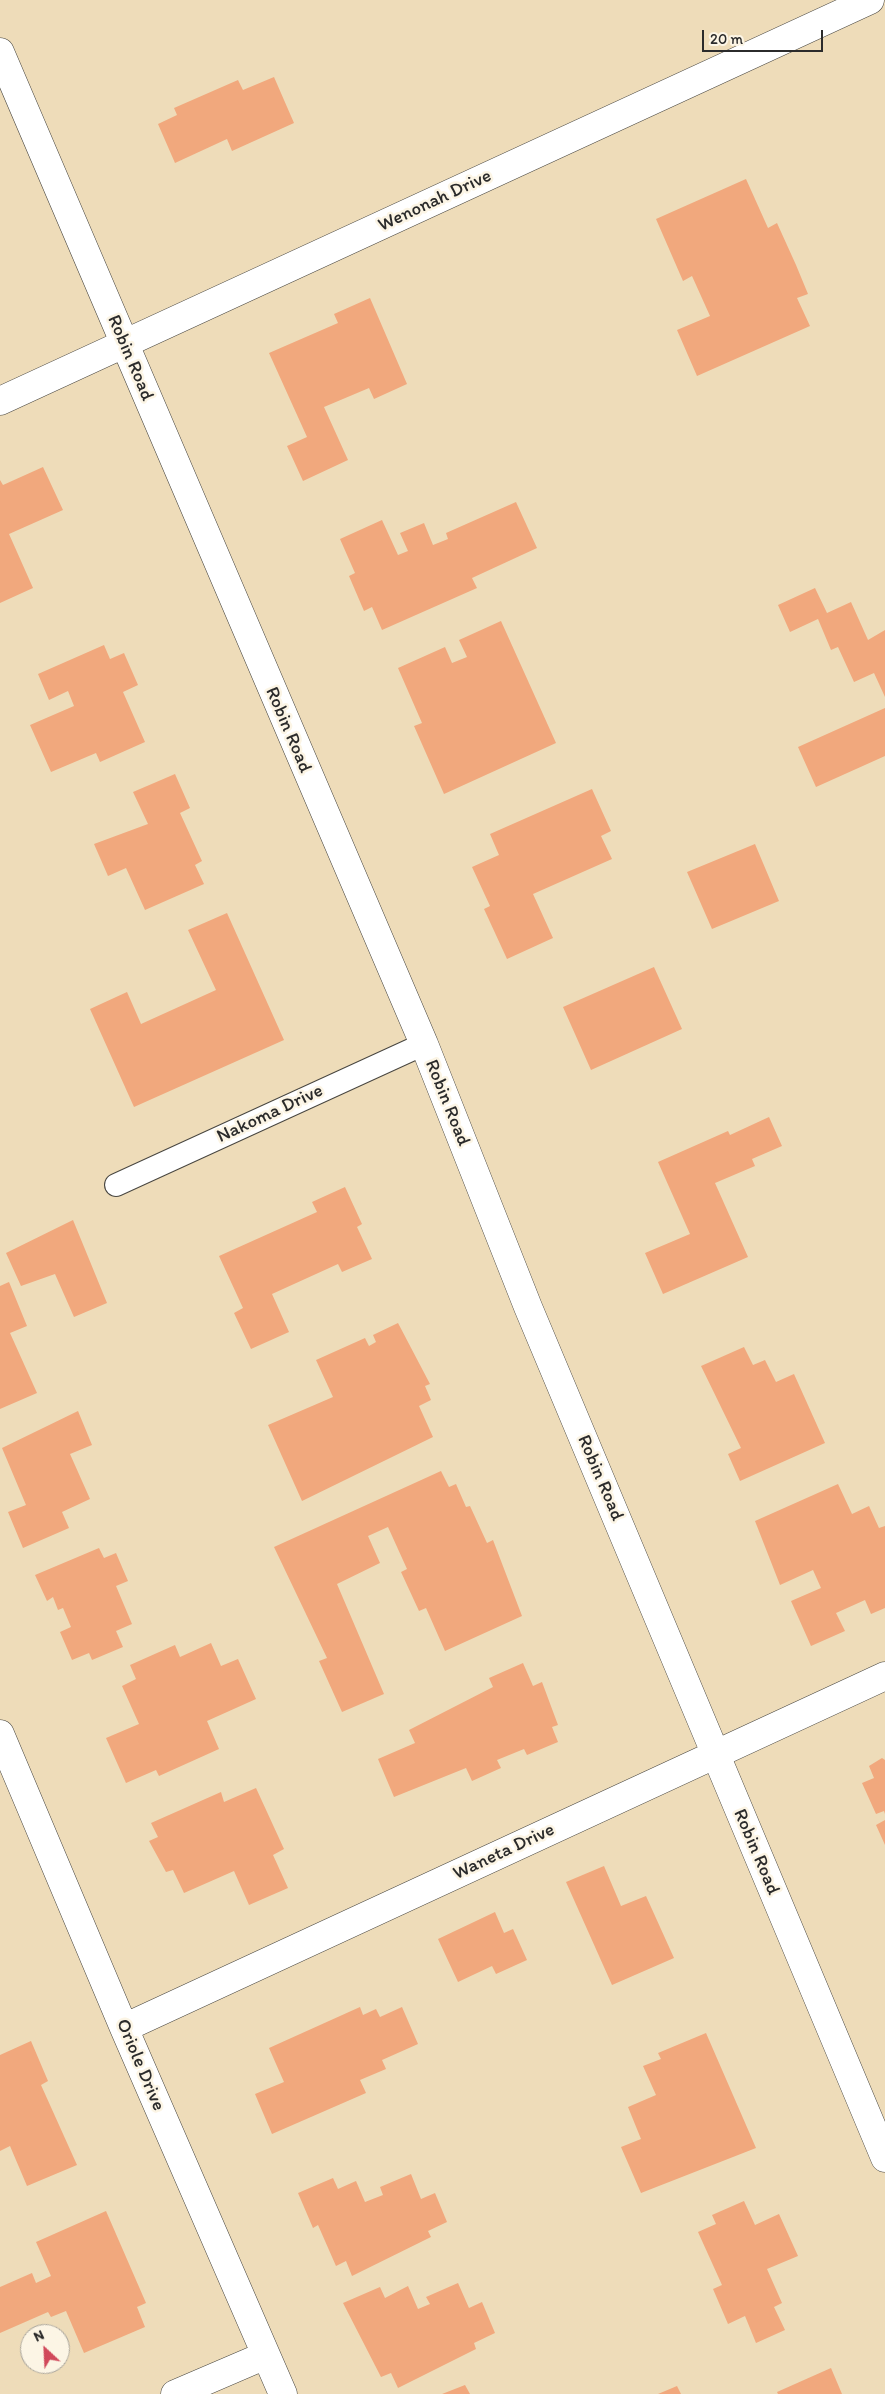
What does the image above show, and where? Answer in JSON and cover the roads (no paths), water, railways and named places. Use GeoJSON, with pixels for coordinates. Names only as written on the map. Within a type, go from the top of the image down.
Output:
{"type":"FeatureCollection","features":[{"type":"Feature","properties":{"kind":"street","name":"Wenonah Drive"},"geometry":{"type":"LineString","coordinates":[[0,401],[870,0]]}},
{"type":"Feature","properties":{"kind":"street","name":"Robin Road"},"geometry":{"type":"LineString","coordinates":[[0,52],[424,1044],[528,1307],[885,2158]]}},
{"type":"Feature","properties":{"kind":"street","name":"Waneta Drive"},"geometry":{"type":"LineString","coordinates":[[124,2028],[885,1676]]}},
{"type":"Feature","properties":{"kind":"street","name":"Oriole Drive"},"geometry":{"type":"LineString","coordinates":[[0,1734],[10,1790],[124,2028],[282,2394]]}},
{"type":"Feature","properties":{"kind":"street"},"geometry":{"type":"LineString","coordinates":[[175,2394],[266,2354]]}},
{"type":"Feature","properties":{"kind":"lane","name":"Nakoma Drive"},"geometry":{"type":"LineString","coordinates":[[116,1185],[424,1044]]}}]}
